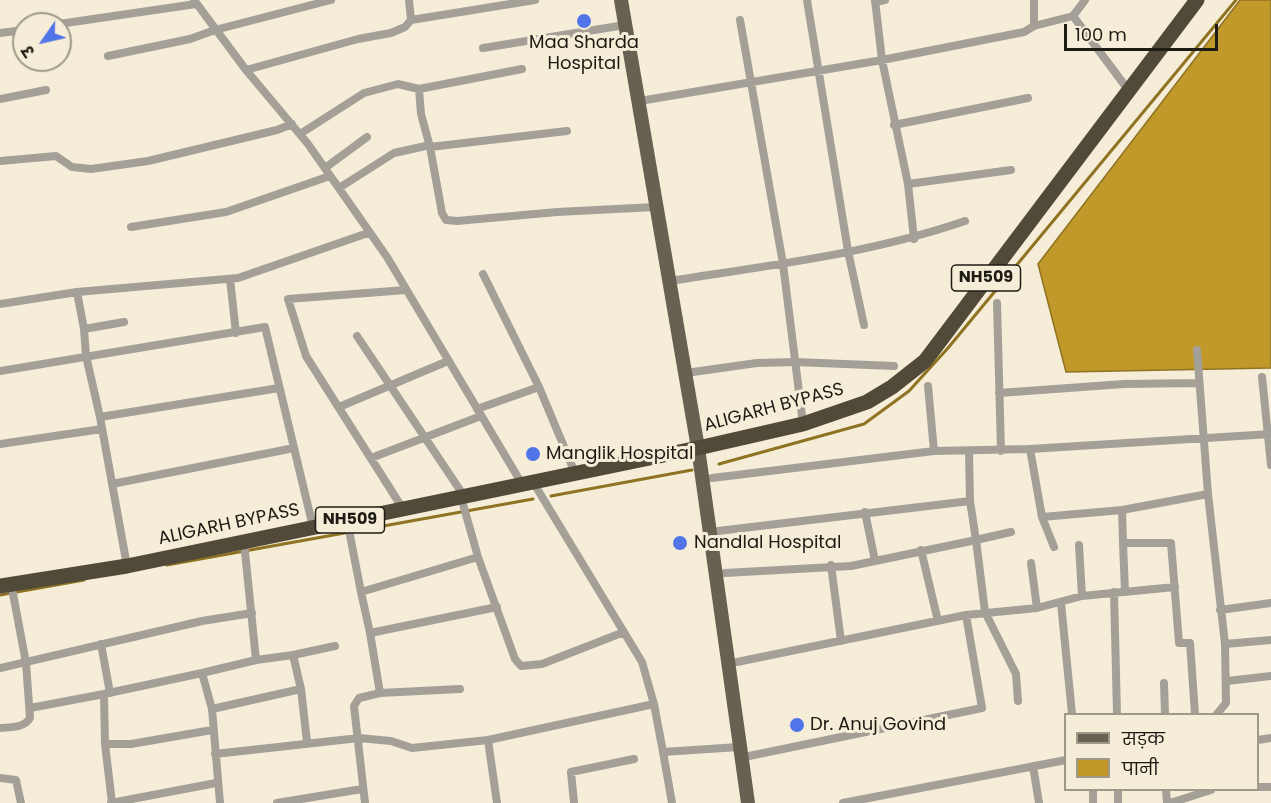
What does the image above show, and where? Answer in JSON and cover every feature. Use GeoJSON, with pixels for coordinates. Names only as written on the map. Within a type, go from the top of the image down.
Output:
{"type":"FeatureCollection","features":[{"type":"Feature","properties":{"kind":"highway","name":"ALIGARH BYPASS"},"geometry":{"type":"LineString","coordinates":[[9,590],[127,566],[244,548],[313,527],[348,523],[403,509],[463,499],[527,483],[803,424],[867,402],[892,387],[925,361],[1197,0]]}},
{"type":"Feature","properties":{"kind":"main road"},"geometry":{"type":"LineString","coordinates":[[621,0],[646,136],[656,207],[702,447],[712,478],[737,662],[735,684]]}},
{"type":"Feature","properties":{"kind":"main road"},"geometry":{"type":"LineString","coordinates":[[646,136],[655,160],[693,372],[744,752],[748,803]]}},
{"type":"Feature","properties":{"kind":"main road"},"geometry":{"type":"LineString","coordinates":[[744,752],[758,803]]}},
{"type":"Feature","properties":{"kind":"street"},"geometry":{"type":"LineString","coordinates":[[108,56],[190,39],[215,30],[331,0]]}},
{"type":"Feature","properties":{"kind":"street"},"geometry":{"type":"LineString","coordinates":[[409,0],[411,20]]}},
{"type":"Feature","properties":{"kind":"street"},"geometry":{"type":"LineString","coordinates":[[246,70],[358,39],[392,33],[405,27],[411,20],[535,0]]}},
{"type":"Feature","properties":{"kind":"street"},"geometry":{"type":"LineString","coordinates":[[807,0],[848,251],[864,325]]}},
{"type":"Feature","properties":{"kind":"street"},"geometry":{"type":"LineString","coordinates":[[885,0],[875,1],[882,60],[908,184],[914,239]]}},
{"type":"Feature","properties":{"kind":"street"},"geometry":{"type":"LineString","coordinates":[[1034,0],[1034,26]]}},
{"type":"Feature","properties":{"kind":"street"},"geometry":{"type":"LineString","coordinates":[[640,101],[882,60],[1024,32],[1034,26],[1073,16],[1085,0]]}},
{"type":"Feature","properties":{"kind":"street"},"geometry":{"type":"LineString","coordinates":[[72,22],[195,2],[246,70],[300,134],[339,188],[406,290],[479,413],[527,483],[642,662],[654,704],[672,803]]}},
{"type":"Feature","properties":{"kind":"street"},"geometry":{"type":"LineString","coordinates":[[1073,16],[1129,91]]}},
{"type":"Feature","properties":{"kind":"street"},"geometry":{"type":"LineString","coordinates":[[740,20],[749,82],[783,264],[803,424]]}},
{"type":"Feature","properties":{"kind":"street"},"geometry":{"type":"LineString","coordinates":[[483,48],[625,25]]}},
{"type":"Feature","properties":{"kind":"street"},"geometry":{"type":"LineString","coordinates":[[300,134],[364,93],[398,84],[419,89],[522,69]]}},
{"type":"Feature","properties":{"kind":"street"},"geometry":{"type":"LineString","coordinates":[[419,89],[421,114],[430,146],[442,213],[446,220],[656,207]]}},
{"type":"Feature","properties":{"kind":"street"},"geometry":{"type":"LineString","coordinates":[[0,99],[46,90]]}},
{"type":"Feature","properties":{"kind":"street"},"geometry":{"type":"LineString","coordinates":[[894,125],[1028,98]]}},
{"type":"Feature","properties":{"kind":"street"},"geometry":{"type":"LineString","coordinates":[[0,161],[56,156],[72,167],[91,168],[148,161],[292,124]]}},
{"type":"Feature","properties":{"kind":"street"},"geometry":{"type":"LineString","coordinates":[[339,188],[394,153],[430,146],[567,131]]}},
{"type":"Feature","properties":{"kind":"street"},"geometry":{"type":"LineString","coordinates":[[131,227],[226,212],[328,172],[367,137]]}},
{"type":"Feature","properties":{"kind":"street"},"geometry":{"type":"LineString","coordinates":[[908,184],[1011,170]]}},
{"type":"Feature","properties":{"kind":"street"},"geometry":{"type":"LineString","coordinates":[[676,280],[783,264],[914,239],[965,221]]}},
{"type":"Feature","properties":{"kind":"street"},"geometry":{"type":"LineString","coordinates":[[0,304],[76,292],[230,279],[368,233]]}},
{"type":"Feature","properties":{"kind":"street"},"geometry":{"type":"LineString","coordinates":[[483,274],[539,387],[575,473]]}},
{"type":"Feature","properties":{"kind":"street"},"geometry":{"type":"LineString","coordinates":[[230,279],[236,333]]}},
{"type":"Feature","properties":{"kind":"street"},"geometry":{"type":"LineString","coordinates":[[403,509],[306,356],[288,298],[406,290]]}},
{"type":"Feature","properties":{"kind":"street"},"geometry":{"type":"LineString","coordinates":[[76,292],[84,329],[86,356],[100,417],[127,566]]}},
{"type":"Feature","properties":{"kind":"street"},"geometry":{"type":"LineString","coordinates":[[997,303],[1001,451]]}},
{"type":"Feature","properties":{"kind":"street"},"geometry":{"type":"LineString","coordinates":[[84,329],[124,322]]}},
{"type":"Feature","properties":{"kind":"street"},"geometry":{"type":"LineString","coordinates":[[0,371],[264,327],[313,527]]}},
{"type":"Feature","properties":{"kind":"street"},"geometry":{"type":"LineString","coordinates":[[357,336],[463,499],[478,557],[515,659],[521,666],[542,664],[624,632]]}},
{"type":"Feature","properties":{"kind":"street"},"geometry":{"type":"LineString","coordinates":[[1197,350],[1208,494],[1225,644],[1226,703],[1217,713]]}},
{"type":"Feature","properties":{"kind":"street"},"geometry":{"type":"LineString","coordinates":[[339,407],[448,361]]}},
{"type":"Feature","properties":{"kind":"street"},"geometry":{"type":"LineString","coordinates":[[693,372],[757,363],[795,362],[894,366]]}},
{"type":"Feature","properties":{"kind":"street"},"geometry":{"type":"LineString","coordinates":[[1262,377],[1271,465]]}},
{"type":"Feature","properties":{"kind":"street"},"geometry":{"type":"LineString","coordinates":[[999,393],[1124,384],[1199,383]]}},
{"type":"Feature","properties":{"kind":"street"},"geometry":{"type":"LineString","coordinates":[[928,386],[934,451]]}},
{"type":"Feature","properties":{"kind":"street"},"geometry":{"type":"LineString","coordinates":[[371,458],[425,438],[539,387]]}},
{"type":"Feature","properties":{"kind":"street"},"geometry":{"type":"LineString","coordinates":[[100,417],[279,388]]}},
{"type":"Feature","properties":{"kind":"street"},"geometry":{"type":"LineString","coordinates":[[0,444],[102,429]]}},
{"type":"Feature","properties":{"kind":"street"},"geometry":{"type":"LineString","coordinates":[[712,478],[934,451],[1001,451],[1269,434]]}},
{"type":"Feature","properties":{"kind":"street"},"geometry":{"type":"LineString","coordinates":[[112,484],[294,448]]}},
{"type":"Feature","properties":{"kind":"street"},"geometry":{"type":"LineString","coordinates":[[1030,449],[1042,517],[1054,548]]}},
{"type":"Feature","properties":{"kind":"street"},"geometry":{"type":"LineString","coordinates":[[969,451],[970,501],[985,612],[1016,674],[1018,701]]}},
{"type":"Feature","properties":{"kind":"street"},"geometry":{"type":"LineString","coordinates":[[1042,517],[1122,510],[1208,494]]}},
{"type":"Feature","properties":{"kind":"street"},"geometry":{"type":"LineString","coordinates":[[718,531],[970,501]]}},
{"type":"Feature","properties":{"kind":"street"},"geometry":{"type":"LineString","coordinates":[[1122,510],[1125,592]]}},
{"type":"Feature","properties":{"kind":"street"},"geometry":{"type":"LineString","coordinates":[[865,512],[875,561]]}},
{"type":"Feature","properties":{"kind":"street"},"geometry":{"type":"LineString","coordinates":[[348,523],[380,693]]}},
{"type":"Feature","properties":{"kind":"street"},"geometry":{"type":"LineString","coordinates":[[725,573],[831,565],[851,566],[1011,532]]}},
{"type":"Feature","properties":{"kind":"street"},"geometry":{"type":"LineString","coordinates":[[1123,543],[1171,543],[1179,643],[1190,643],[1195,713]]}},
{"type":"Feature","properties":{"kind":"street"},"geometry":{"type":"LineString","coordinates":[[1079,545],[1082,596]]}},
{"type":"Feature","properties":{"kind":"street"},"geometry":{"type":"LineString","coordinates":[[244,548],[256,660]]}},
{"type":"Feature","properties":{"kind":"street"},"geometry":{"type":"LineString","coordinates":[[921,550],[938,621]]}},
{"type":"Feature","properties":{"kind":"street"},"geometry":{"type":"LineString","coordinates":[[361,592],[478,557]]}},
{"type":"Feature","properties":{"kind":"street"},"geometry":{"type":"LineString","coordinates":[[1031,563],[1037,608]]}},
{"type":"Feature","properties":{"kind":"street"},"geometry":{"type":"LineString","coordinates":[[831,565],[841,641]]}},
{"type":"Feature","properties":{"kind":"street"},"geometry":{"type":"LineString","coordinates":[[737,662],[966,615],[1037,608],[1082,596],[1175,587]]}},
{"type":"Feature","properties":{"kind":"street"},"geometry":{"type":"LineString","coordinates":[[0,728],[27,723],[30,708],[26,663],[9,590]]}},
{"type":"Feature","properties":{"kind":"street"},"geometry":{"type":"LineString","coordinates":[[1114,592],[1117,713]]}},
{"type":"Feature","properties":{"kind":"street"},"geometry":{"type":"LineString","coordinates":[[1061,603],[1072,713]]}},
{"type":"Feature","properties":{"kind":"street"},"geometry":{"type":"LineString","coordinates":[[1220,610],[1271,603]]}},
{"type":"Feature","properties":{"kind":"street"},"geometry":{"type":"LineString","coordinates":[[370,633],[496,607]]}},
{"type":"Feature","properties":{"kind":"street"},"geometry":{"type":"LineString","coordinates":[[0,668],[101,644],[252,613]]}},
{"type":"Feature","properties":{"kind":"street"},"geometry":{"type":"LineString","coordinates":[[663,752],[744,752],[982,708],[966,615]]}},
{"type":"Feature","properties":{"kind":"street"},"geometry":{"type":"LineString","coordinates":[[1225,644],[1271,640]]}},
{"type":"Feature","properties":{"kind":"street"},"geometry":{"type":"LineString","coordinates":[[101,644],[107,693],[105,744],[112,803],[216,783]]}},
{"type":"Feature","properties":{"kind":"street"},"geometry":{"type":"LineString","coordinates":[[30,708],[256,660],[335,646]]}},
{"type":"Feature","properties":{"kind":"street"},"geometry":{"type":"LineString","coordinates":[[293,655],[301,689],[307,742]]}},
{"type":"Feature","properties":{"kind":"street"},"geometry":{"type":"LineString","coordinates":[[202,673],[212,709],[216,783],[220,803]]}},
{"type":"Feature","properties":{"kind":"street"},"geometry":{"type":"LineString","coordinates":[[1227,681],[1271,676]]}},
{"type":"Feature","properties":{"kind":"street"},"geometry":{"type":"LineString","coordinates":[[1164,683],[1165,713]]}},
{"type":"Feature","properties":{"kind":"street"},"geometry":{"type":"LineString","coordinates":[[212,709],[301,689]]}},
{"type":"Feature","properties":{"kind":"street"},"geometry":{"type":"LineString","coordinates":[[365,803],[354,706],[359,698],[380,693],[460,689]]}},
{"type":"Feature","properties":{"kind":"street"},"geometry":{"type":"LineString","coordinates":[[215,754],[358,738],[391,741],[412,748],[488,740],[654,704]]}},
{"type":"Feature","properties":{"kind":"street"},"geometry":{"type":"LineString","coordinates":[[105,744],[131,744],[212,730]]}},
{"type":"Feature","properties":{"kind":"street"},"geometry":{"type":"LineString","coordinates":[[488,740],[497,803]]}},
{"type":"Feature","properties":{"kind":"street"},"geometry":{"type":"LineString","coordinates":[[574,803],[571,772],[634,759]]}},
{"type":"Feature","properties":{"kind":"street"},"geometry":{"type":"LineString","coordinates":[[843,803],[1064,760]]}},
{"type":"Feature","properties":{"kind":"street"},"geometry":{"type":"LineString","coordinates":[[1033,766],[1040,803]]}},
{"type":"Feature","properties":{"kind":"street"},"geometry":{"type":"LineString","coordinates":[[0,778],[16,780],[21,803]]}},
{"type":"Feature","properties":{"kind":"street"},"geometry":{"type":"LineString","coordinates":[[277,803],[362,789]]}},
{"type":"Feature","properties":{"kind":"street"},"geometry":{"type":"LineString","coordinates":[[1168,803],[1205,791]]}},
{"type":"Feature","properties":{"kind":"water"},"geometry":{"type":"Polygon","coordinates":[[[1240,0],[1271,0],[1271,368],[1066,372],[1038,264],[1240,0]]]}},
{"type":"Feature","properties":{"kind":"waterway"},"geometry":{"type":"LineString","coordinates":[[719,464],[864,424],[909,391],[948,348],[1236,0]]}},
{"type":"Feature","properties":{"kind":"waterway"},"geometry":{"type":"LineString","coordinates":[[551,496],[692,470]]}},
{"type":"Feature","properties":{"kind":"waterway"},"geometry":{"type":"LineString","coordinates":[[167,565],[533,499]]}},
{"type":"Feature","properties":{"kind":"waterway"},"geometry":{"type":"LineString","coordinates":[[0,595],[84,580]]}},
{"type":"Feature","properties":{"kind":"place","name":"Maa Sharda Hospital"},"geometry":{"type":"Point","coordinates":[584,21]}},
{"type":"Feature","properties":{"kind":"place","name":"Manglik Hospital"},"geometry":{"type":"Point","coordinates":[533,454]}},
{"type":"Feature","properties":{"kind":"place","name":"Nandlal Hospital"},"geometry":{"type":"Point","coordinates":[680,543]}},
{"type":"Feature","properties":{"kind":"place","name":"Dr. Anuj Govind"},"geometry":{"type":"Point","coordinates":[797,725]}}]}
